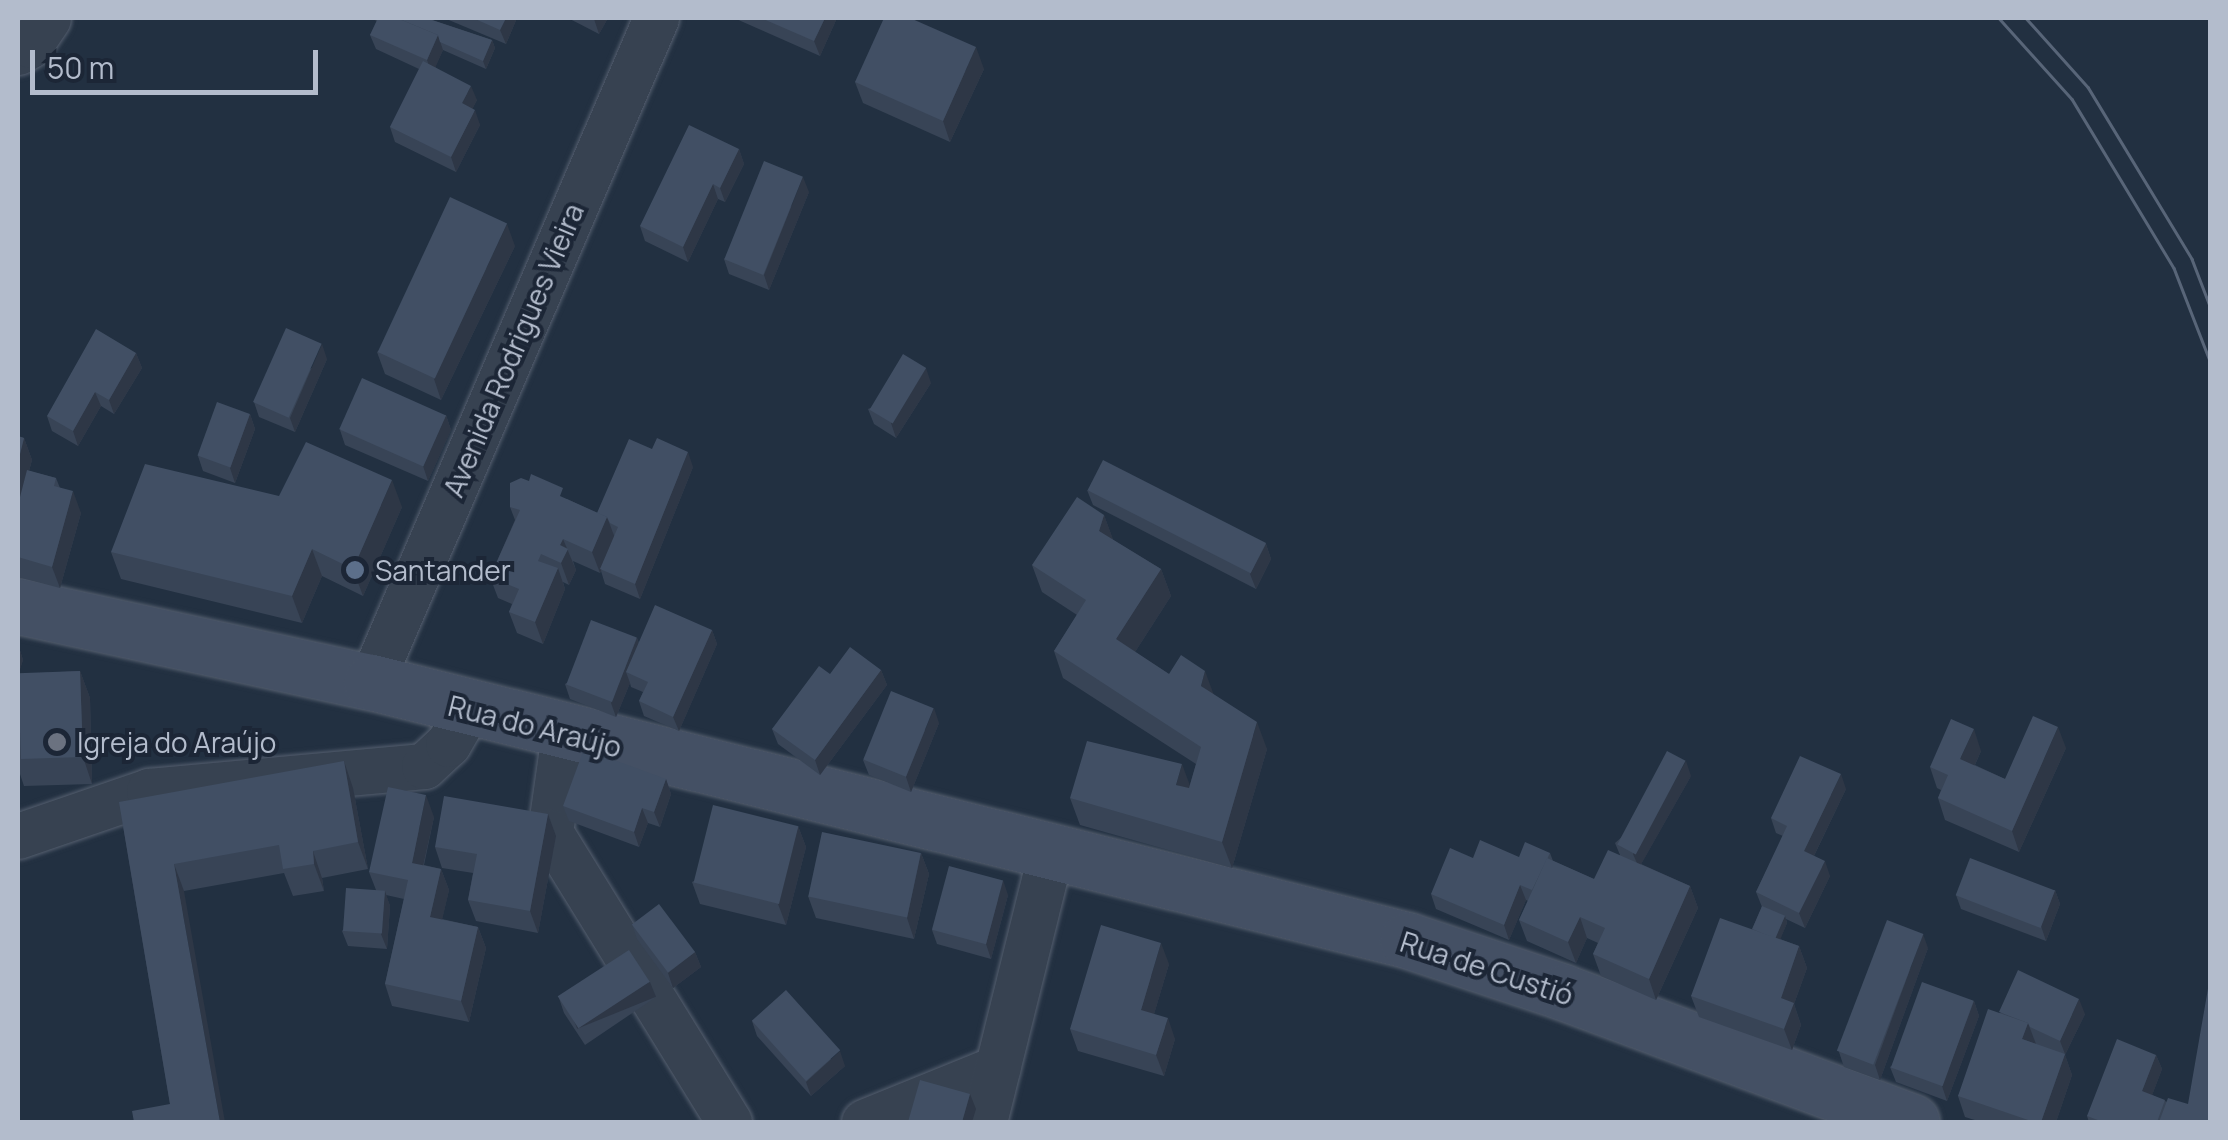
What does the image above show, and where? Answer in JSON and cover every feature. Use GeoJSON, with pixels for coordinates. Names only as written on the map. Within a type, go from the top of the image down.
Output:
{"type":"FeatureCollection","features":[{"type":"Feature","properties":{"kind":"main road","name":"Rua do Araújo"},"geometry":{"type":"LineString","coordinates":[[18,606],[371,682],[564,734],[1051,850]]}},
{"type":"Feature","properties":{"kind":"main road","name":"Rua de Custió"},"geometry":{"type":"LineString","coordinates":[[1051,850],[1407,940],[1564,992],[1912,1122]]}},
{"type":"Feature","properties":{"kind":"street"},"geometry":{"type":"LineString","coordinates":[[18,52],[30,45],[48,18]]}},
{"type":"Feature","properties":{"kind":"street","name":"Avenida Rodrigues Vieira"},"geometry":{"type":"LineString","coordinates":[[371,682],[656,18]]}},
{"type":"Feature","properties":{"kind":"street"},"geometry":{"type":"LineString","coordinates":[[18,836],[149,791],[424,766],[448,744],[468,710]]}},
{"type":"Feature","properties":{"kind":"street"},"geometry":{"type":"LineString","coordinates":[[564,734],[550,832],[730,1122]]}},
{"type":"Feature","properties":{"kind":"street"},"geometry":{"type":"LineString","coordinates":[[984,1122],[1051,850]]}},
{"type":"Feature","properties":{"kind":"street"},"geometry":{"type":"LineString","coordinates":[[864,1122],[997,1068]]}},
{"type":"Feature","properties":{"kind":"building"},"geometry":{"type":"Polygon","coordinates":[[[378,18],[397,18],[438,35],[427,60],[370,35],[378,18]]]}},
{"type":"Feature","properties":{"kind":"building"},"geometry":{"type":"Polygon","coordinates":[[[397,18],[426,18],[492,40],[483,61],[440,42],[438,35],[397,18]]]}},
{"type":"Feature","properties":{"kind":"building"},"geometry":{"type":"Polygon","coordinates":[[[473,18],[506,18],[500,30],[473,18]]]}},
{"type":"Feature","properties":{"kind":"building"},"geometry":{"type":"Polygon","coordinates":[[[761,18],[825,18],[814,41],[761,18]]]}},
{"type":"Feature","properties":{"kind":"building"},"geometry":{"type":"Polygon","coordinates":[[[884,18],[910,18],[976,47],[943,121],[855,82],[884,18]]]}},
{"type":"Feature","properties":{"kind":"building"},"geometry":{"type":"Polygon","coordinates":[[[423,61],[471,86],[462,103],[475,110],[451,157],[390,127],[423,61]]]}},
{"type":"Feature","properties":{"kind":"building"},"geometry":{"type":"Polygon","coordinates":[[[689,125],[739,149],[720,188],[713,184],[683,247],[640,226],[689,125]]]}},
{"type":"Feature","properties":{"kind":"building"},"geometry":{"type":"Polygon","coordinates":[[[764,161],[803,177],[763,275],[724,259],[764,161]]]}},
{"type":"Feature","properties":{"kind":"building"},"geometry":{"type":"Polygon","coordinates":[[[450,197],[507,224],[435,379],[378,352],[450,197]]]}},
{"type":"Feature","properties":{"kind":"building"},"geometry":{"type":"Polygon","coordinates":[[[286,328],[322,344],[289,418],[253,402],[286,328]]]}},
{"type":"Feature","properties":{"kind":"building"},"geometry":{"type":"Polygon","coordinates":[[[96,329],[136,353],[109,400],[95,392],[73,431],[47,416],[96,329]]]}},
{"type":"Feature","properties":{"kind":"building"},"geometry":{"type":"Polygon","coordinates":[[[903,354],[926,368],[893,424],[870,410],[903,354]]]}},
{"type":"Feature","properties":{"kind":"building"},"geometry":{"type":"Polygon","coordinates":[[[362,378],[446,415],[423,467],[339,429],[362,378]]]}},
{"type":"Feature","properties":{"kind":"building"},"geometry":{"type":"Polygon","coordinates":[[[217,402],[250,414],[230,468],[198,456],[217,402]]]}},
{"type":"Feature","properties":{"kind":"building"},"geometry":{"type":"Polygon","coordinates":[[[18,436],[24,438],[18,462],[18,436]]]}},
{"type":"Feature","properties":{"kind":"building"},"geometry":{"type":"Polygon","coordinates":[[[657,438],[688,452],[635,584],[600,569],[618,527],[597,513],[629,439],[652,449],[657,438]]]}},
{"type":"Feature","properties":{"kind":"building"},"geometry":{"type":"Polygon","coordinates":[[[306,442],[392,480],[353,569],[312,549],[292,596],[111,552],[145,464],[279,496],[306,442]]]}},
{"type":"Feature","properties":{"kind":"building"},"geometry":{"type":"Polygon","coordinates":[[[1103,460],[1266,543],[1251,573],[1088,490],[1103,460]]]}},
{"type":"Feature","properties":{"kind":"building"},"geometry":{"type":"Polygon","coordinates":[[[27,470],[56,478],[54,486],[73,491],[52,567],[18,557],[18,497],[27,470]]]}},
{"type":"Feature","properties":{"kind":"building"},"geometry":{"type":"Polygon","coordinates":[[[531,474],[563,488],[560,496],[607,517],[592,552],[563,539],[560,545],[568,549],[561,563],[541,554],[538,561],[558,568],[535,622],[509,612],[519,589],[490,577],[520,510],[510,507],[510,483],[521,478],[529,481],[531,474]]]}},
{"type":"Feature","properties":{"kind":"building"},"geometry":{"type":"Polygon","coordinates":[[[1077,497],[1104,515],[1099,531],[1161,569],[1116,639],[1169,674],[1181,655],[1205,671],[1201,686],[1257,722],[1222,842],[1070,798],[1087,741],[1182,764],[1176,785],[1189,788],[1201,747],[1054,651],[1086,600],[1032,565],[1077,497]]]}},
{"type":"Feature","properties":{"kind":"building"},"geometry":{"type":"Polygon","coordinates":[[[655,605],[712,630],[673,717],[639,701],[648,682],[626,672],[655,605]]]}},
{"type":"Feature","properties":{"kind":"building"},"geometry":{"type":"Polygon","coordinates":[[[591,620],[637,638],[612,702],[566,684],[591,620]]]}},
{"type":"Feature","properties":{"kind":"building"},"geometry":{"type":"Polygon","coordinates":[[[850,647],[881,670],[815,760],[772,729],[819,666],[830,674],[850,647]]]}},
{"type":"Feature","properties":{"kind":"building"},"geometry":{"type":"Polygon","coordinates":[[[80,671],[83,757],[21,759],[18,673],[80,671]]]}},
{"type":"Feature","properties":{"kind":"building"},"geometry":{"type":"Polygon","coordinates":[[[891,691],[934,708],[906,777],[863,760],[891,691]]]}},
{"type":"Feature","properties":{"kind":"building"},"geometry":{"type":"Polygon","coordinates":[[[2033,716],[2058,727],[2012,831],[1938,798],[1948,775],[1930,767],[1951,719],[1974,729],[1960,759],[2005,779],[2033,716]]]}},
{"type":"Feature","properties":{"kind":"building"},"geometry":{"type":"Polygon","coordinates":[[[584,749],[666,779],[654,812],[642,808],[634,832],[563,806],[584,749]]]}},
{"type":"Feature","properties":{"kind":"building"},"geometry":{"type":"Polygon","coordinates":[[[1667,751],[1686,761],[1636,854],[1617,845],[1667,751]]]}},
{"type":"Feature","properties":{"kind":"building"},"geometry":{"type":"Polygon","coordinates":[[[1800,756],[1841,774],[1804,851],[1825,861],[1799,913],[1756,892],[1787,826],[1771,818],[1800,756]]]}},
{"type":"Feature","properties":{"kind":"building"},"geometry":{"type":"Polygon","coordinates":[[[344,761],[358,842],[313,851],[314,864],[283,869],[279,845],[174,864],[220,1122],[134,1122],[132,1111],[170,1104],[119,802],[344,761]]]}},
{"type":"Feature","properties":{"kind":"building"},"geometry":{"type":"Polygon","coordinates":[[[388,787],[426,795],[412,863],[441,869],[430,917],[478,927],[461,1001],[385,984],[408,880],[369,872],[388,787]]]}},
{"type":"Feature","properties":{"kind":"building"},"geometry":{"type":"Polygon","coordinates":[[[444,796],[548,814],[530,911],[468,900],[477,854],[435,847],[444,796]]]}},
{"type":"Feature","properties":{"kind":"building"},"geometry":{"type":"Polygon","coordinates":[[[713,805],[798,826],[779,904],[694,883],[713,805]]]}},
{"type":"Feature","properties":{"kind":"building"},"geometry":{"type":"Polygon","coordinates":[[[822,832],[921,853],[907,918],[808,897],[822,832]]]}},
{"type":"Feature","properties":{"kind":"building"},"geometry":{"type":"Polygon","coordinates":[[[1480,840],[1519,857],[1525,842],[1550,853],[1532,890],[1520,885],[1504,925],[1431,894],[1450,848],[1473,858],[1480,840]]]}},
{"type":"Feature","properties":{"kind":"building"},"geometry":{"type":"Polygon","coordinates":[[[1608,850],[1690,886],[1649,979],[1593,954],[1605,928],[1580,917],[1568,942],[1519,920],[1547,858],[1594,879],[1608,850]]]}},
{"type":"Feature","properties":{"kind":"building"},"geometry":{"type":"Polygon","coordinates":[[[1970,858],[2055,891],[2041,928],[1956,895],[1970,858]]]}},
{"type":"Feature","properties":{"kind":"building"},"geometry":{"type":"Polygon","coordinates":[[[949,866],[1003,880],[986,944],[932,930],[949,866]]]}},
{"type":"Feature","properties":{"kind":"building"},"geometry":{"type":"Polygon","coordinates":[[[346,888],[385,891],[382,934],[343,931],[346,888]]]}},
{"type":"Feature","properties":{"kind":"building"},"geometry":{"type":"Polygon","coordinates":[[[659,904],[695,952],[668,972],[632,924],[659,904]]]}},
{"type":"Feature","properties":{"kind":"building"},"geometry":{"type":"Polygon","coordinates":[[[1762,906],[1785,916],[1775,939],[1752,929],[1762,906]]]}},
{"type":"Feature","properties":{"kind":"building"},"geometry":{"type":"Polygon","coordinates":[[[1720,918],[1799,946],[1781,998],[1794,1003],[1784,1029],[1691,996],[1720,918]]]}},
{"type":"Feature","properties":{"kind":"building"},"geometry":{"type":"Polygon","coordinates":[[[1887,920],[1923,934],[1873,1065],[1837,1051],[1887,920]]]}},
{"type":"Feature","properties":{"kind":"building"},"geometry":{"type":"Polygon","coordinates":[[[1101,925],[1161,943],[1141,1010],[1168,1018],[1156,1055],[1070,1029],[1101,925]]]}},
{"type":"Feature","properties":{"kind":"building"},"geometry":{"type":"Polygon","coordinates":[[[629,950],[650,982],[578,1028],[558,996],[629,950]]]}},
{"type":"Feature","properties":{"kind":"building"},"geometry":{"type":"Polygon","coordinates":[[[2018,970],[2079,999],[2060,1041],[1999,1012],[2018,970]]]}},
{"type":"Feature","properties":{"kind":"building"},"geometry":{"type":"Polygon","coordinates":[[[2210,977],[2210,1122],[2159,1122],[2168,1098],[2188,1104],[2210,977]]]}},
{"type":"Feature","properties":{"kind":"building"},"geometry":{"type":"Polygon","coordinates":[[[1922,982],[1974,1001],[1943,1086],[1891,1068],[1922,982]]]}},
{"type":"Feature","properties":{"kind":"building"},"geometry":{"type":"Polygon","coordinates":[[[786,990],[840,1050],[806,1081],[752,1021],[786,990]]]}},
{"type":"Feature","properties":{"kind":"building"},"geometry":{"type":"Polygon","coordinates":[[[1988,1009],[2028,1023],[2022,1039],[2065,1054],[2041,1122],[1958,1096],[1988,1009]]]}},
{"type":"Feature","properties":{"kind":"building"},"geometry":{"type":"Polygon","coordinates":[[[2117,1039],[2156,1055],[2142,1091],[2165,1100],[2157,1122],[2103,1122],[2087,1116],[2117,1039]]]}},
{"type":"Feature","properties":{"kind":"building"},"geometry":{"type":"Polygon","coordinates":[[[920,1080],[970,1094],[962,1122],[908,1122],[920,1080]]]}},
{"type":"Feature","properties":{"kind":"tram line"},"geometry":{"type":"LineString","coordinates":[[1999,18],[2072,99],[2174,268],[2210,361]]}},
{"type":"Feature","properties":{"kind":"tram line"},"geometry":{"type":"LineString","coordinates":[[2026,18],[2088,87],[2192,259],[2210,306]]}},
{"type":"Feature","properties":{"kind":"place","name":"Santander"},"geometry":{"type":"Point","coordinates":[355,570]}},
{"type":"Feature","properties":{"kind":"place","name":"Igreja do Araújo"},"geometry":{"type":"Point","coordinates":[57,742]}}]}
